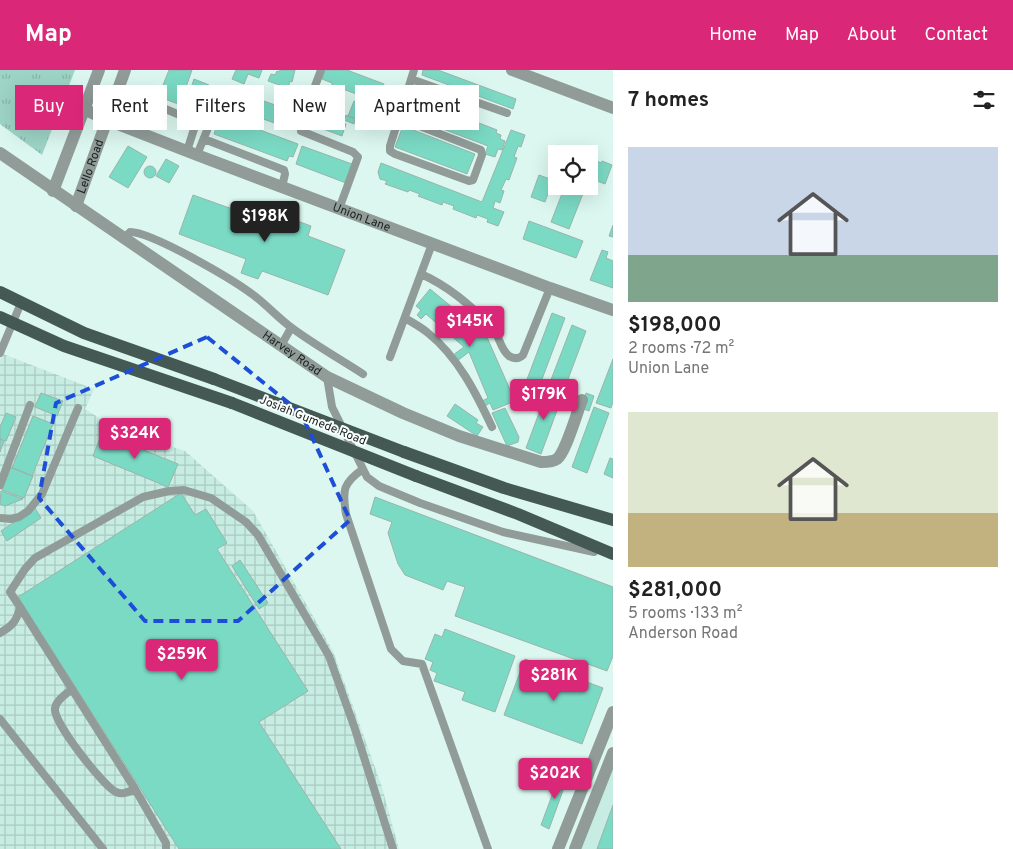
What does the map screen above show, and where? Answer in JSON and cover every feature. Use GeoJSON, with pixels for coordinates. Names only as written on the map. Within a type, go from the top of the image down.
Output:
{"type":"FeatureCollection","features":[{"type":"Feature","properties":{"kind":"main road","name":"Josiah Gumede Road"},"geometry":{"type":"LineString","coordinates":[[0,292],[84,334],[214,379],[504,488],[613,520]]}},
{"type":"Feature","properties":{"kind":"main road","name":"Josiah Gumede Road"},"geometry":{"type":"LineString","coordinates":[[0,317],[64,346],[232,402],[416,476],[518,514],[613,556]]}},
{"type":"Feature","properties":{"kind":"street","name":"Lello Road"},"geometry":{"type":"LineString","coordinates":[[53,191],[99,70]]}},
{"type":"Feature","properties":{"kind":"street","name":"Lello Road"},"geometry":{"type":"LineString","coordinates":[[120,85],[125,70]]}},
{"type":"Feature","properties":{"kind":"street"},"geometry":{"type":"LineString","coordinates":[[512,70],[613,108]]}},
{"type":"Feature","properties":{"kind":"street","name":"Union Lane"},"geometry":{"type":"LineString","coordinates":[[84,109],[93,113]]}},
{"type":"Feature","properties":{"kind":"street","name":"Lello Road"},"geometry":{"type":"LineString","coordinates":[[76,206],[103,130]]}},
{"type":"Feature","properties":{"kind":"street","name":"Union Lane"},"geometry":{"type":"LineString","coordinates":[[133,130],[432,244],[613,310]]}},
{"type":"Feature","properties":{"kind":"street","name":"Harvey Road"},"geometry":{"type":"LineString","coordinates":[[0,153],[123,239],[327,376],[403,413],[459,436],[542,462],[553,461],[558,458],[564,449],[582,400]]}},
{"type":"Feature","properties":{"kind":"street"},"geometry":{"type":"LineString","coordinates":[[558,849],[613,712]]}},
{"type":"Feature","properties":{"kind":"street"},"geometry":{"type":"LineString","coordinates":[[575,849],[609,774],[613,753]]}},
{"type":"Feature","properties":{"kind":"street"},"geometry":{"type":"LineString","coordinates":[[590,766],[609,774]]}},
{"type":"Feature","properties":{"kind":"lane"},"geometry":{"type":"LineString","coordinates":[[315,85],[320,70]]}},
{"type":"Feature","properties":{"kind":"lane"},"geometry":{"type":"LineString","coordinates":[[409,85],[414,70]]}},
{"type":"Feature","properties":{"kind":"lane"},"geometry":{"type":"LineString","coordinates":[[411,79],[507,114]]}},
{"type":"Feature","properties":{"kind":"lane"},"geometry":{"type":"LineString","coordinates":[[167,110],[194,121],[192,153]]}},
{"type":"Feature","properties":{"kind":"lane"},"geometry":{"type":"LineString","coordinates":[[399,118],[481,150],[482,155],[472,181],[392,152],[390,146],[399,118]]}},
{"type":"Feature","properties":{"kind":"lane"},"geometry":{"type":"LineString","coordinates":[[192,153],[204,139],[208,130]]}},
{"type":"Feature","properties":{"kind":"lane"},"geometry":{"type":"LineString","coordinates":[[300,131],[353,152],[358,156],[339,208]]}},
{"type":"Feature","properties":{"kind":"lane"},"geometry":{"type":"LineString","coordinates":[[204,139],[284,170],[286,174],[282,187]]}},
{"type":"Feature","properties":{"kind":"lane"},"geometry":{"type":"LineString","coordinates":[[123,239],[128,233],[134,232],[170,247],[241,286],[291,328],[363,374]]}},
{"type":"Feature","properties":{"kind":"lane"},"geometry":{"type":"LineString","coordinates":[[390,357],[432,244]]}},
{"type":"Feature","properties":{"kind":"lane"},"geometry":{"type":"LineString","coordinates":[[421,274],[440,283],[468,306],[494,331],[503,349],[515,358],[520,358],[523,355],[550,288]]}},
{"type":"Feature","properties":{"kind":"lane"},"geometry":{"type":"LineString","coordinates":[[0,353],[20,303]]}},
{"type":"Feature","properties":{"kind":"lane"},"geometry":{"type":"LineString","coordinates":[[405,318],[426,331],[452,358],[472,388],[492,427]]}},
{"type":"Feature","properties":{"kind":"lane"},"geometry":{"type":"LineString","coordinates":[[282,344],[291,328]]}},
{"type":"Feature","properties":{"kind":"lane"},"geometry":{"type":"LineString","coordinates":[[327,376],[332,408],[367,476],[379,486],[420,503],[503,532],[538,541],[579,547],[613,556]]}},
{"type":"Feature","properties":{"kind":"lane"},"geometry":{"type":"LineString","coordinates":[[0,485],[30,405]]}},
{"type":"Feature","properties":{"kind":"lane"},"geometry":{"type":"LineString","coordinates":[[0,518],[10,519],[19,517],[28,511],[42,494],[78,408]]}},
{"type":"Feature","properties":{"kind":"lane"},"geometry":{"type":"LineString","coordinates":[[363,469],[352,477],[344,491],[346,514],[391,649],[403,661],[422,664],[488,849]]}},
{"type":"Feature","properties":{"kind":"lane"},"geometry":{"type":"LineString","coordinates":[[166,849],[166,843],[134,789],[10,592],[25,569],[35,558],[143,497],[169,491],[184,490],[211,498],[226,506],[246,522],[258,535],[330,656],[356,729],[392,849]]}},
{"type":"Feature","properties":{"kind":"lane"},"geometry":{"type":"LineString","coordinates":[[0,633],[14,623],[20,607]]}},
{"type":"Feature","properties":{"kind":"lane"},"geometry":{"type":"LineString","coordinates":[[72,689],[55,707],[54,712],[60,725],[98,778],[114,792],[123,794],[134,789]]}},
{"type":"Feature","properties":{"kind":"lane"},"geometry":{"type":"LineString","coordinates":[[0,719],[103,849]]}},
{"type":"Feature","properties":{"kind":"highlighted area"},"geometry":{"type":"Polygon","coordinates":[[[207,337],[301,413],[350,520],[238,621],[145,621],[39,498],[56,403],[207,337]]]}},
{"type":"Feature","properties":{"kind":"shaded area"},"geometry":{"type":"Polygon","coordinates":[[[3,354],[94,389],[85,409],[115,428],[185,451],[253,511],[333,651],[381,784],[399,849],[0,849],[0,360],[3,354]]]}},
{"type":"Feature","properties":{"kind":"shaded area"},"geometry":{"type":"Polygon","coordinates":[[[613,753],[613,849],[575,849],[613,753]]]}},
{"type":"Feature","properties":{"kind":"green space"},"geometry":{"type":"Polygon","coordinates":[[[0,70],[75,70],[69,85],[15,85],[15,130],[52,130],[42,155],[0,124],[0,70]]]}},
{"type":"Feature","properties":{"kind":"building"},"geometry":{"type":"Polygon","coordinates":[[[169,70],[192,70],[187,85],[177,85],[177,104],[167,100],[167,85],[163,85],[169,70]]]}},
{"type":"Feature","properties":{"kind":"building"},"geometry":{"type":"Polygon","coordinates":[[[236,70],[262,70],[259,78],[248,74],[244,84],[232,79],[236,70]]]}},
{"type":"Feature","properties":{"kind":"building"},"geometry":{"type":"Polygon","coordinates":[[[280,70],[295,70],[292,82],[290,81],[289,85],[279,85],[268,81],[271,74],[275,75],[277,71],[279,72],[280,70]]]}},
{"type":"Feature","properties":{"kind":"building"},"geometry":{"type":"Polygon","coordinates":[[[325,70],[347,70],[384,84],[355,85],[355,94],[345,90],[345,85],[332,85],[332,83],[322,79],[325,70]]]}},
{"type":"Feature","properties":{"kind":"building"},"geometry":{"type":"Polygon","coordinates":[[[423,70],[438,70],[478,85],[449,85],[422,75],[423,70]]]}},
{"type":"Feature","properties":{"kind":"building"},"geometry":{"type":"Polygon","coordinates":[[[194,79],[209,85],[192,85],[194,79]]]}},
{"type":"Feature","properties":{"kind":"building"},"geometry":{"type":"Polygon","coordinates":[[[479,85],[516,99],[513,109],[479,96],[479,85]]]}},
{"type":"Feature","properties":{"kind":"building"},"geometry":{"type":"Polygon","coordinates":[[[264,101],[274,105],[274,123],[264,119],[264,101]]]}},
{"type":"Feature","properties":{"kind":"building"},"geometry":{"type":"Polygon","coordinates":[[[354,101],[355,101],[355,119],[348,116],[354,101]]]}},
{"type":"Feature","properties":{"kind":"building"},"geometry":{"type":"Polygon","coordinates":[[[346,115],[355,119],[354,124],[345,120],[346,115]]]}},
{"type":"Feature","properties":{"kind":"building"},"geometry":{"type":"Polygon","coordinates":[[[479,123],[497,130],[496,133],[501,135],[500,139],[505,141],[502,150],[498,149],[495,157],[485,154],[488,146],[446,130],[479,130],[479,123]]]}},
{"type":"Feature","properties":{"kind":"building"},"geometry":{"type":"Polygon","coordinates":[[[215,130],[260,130],[298,144],[293,157],[289,156],[287,161],[214,134],[215,130]]]}},
{"type":"Feature","properties":{"kind":"building"},"geometry":{"type":"Polygon","coordinates":[[[326,130],[344,130],[342,136],[326,130]]]}},
{"type":"Feature","properties":{"kind":"building"},"geometry":{"type":"Polygon","coordinates":[[[401,130],[413,130],[475,154],[467,174],[395,147],[401,130]]]}},
{"type":"Feature","properties":{"kind":"building"},"geometry":{"type":"Polygon","coordinates":[[[511,130],[525,135],[521,147],[518,146],[514,157],[517,158],[509,180],[506,179],[501,190],[504,191],[500,203],[495,201],[493,208],[504,212],[498,226],[487,222],[488,219],[477,215],[476,218],[453,209],[454,206],[443,202],[442,205],[418,196],[420,194],[385,184],[387,181],[380,179],[378,172],[381,163],[482,202],[511,130]]]}},
{"type":"Feature","properties":{"kind":"building"},"geometry":{"type":"Polygon","coordinates":[[[128,146],[147,157],[128,188],[109,177],[128,146]]]}},
{"type":"Feature","properties":{"kind":"building"},"geometry":{"type":"Polygon","coordinates":[[[302,146],[352,164],[346,183],[296,164],[302,146]]]}},
{"type":"Feature","properties":{"kind":"building"},"geometry":{"type":"Polygon","coordinates":[[[166,159],[179,166],[169,183],[156,176],[166,159]]]}},
{"type":"Feature","properties":{"kind":"building"},"geometry":{"type":"Polygon","coordinates":[[[598,162],[612,165],[605,184],[598,181],[598,162]]]}},
{"type":"Feature","properties":{"kind":"building"},"geometry":{"type":"Polygon","coordinates":[[[148,166],[152,166],[156,172],[152,178],[148,178],[144,174],[144,170],[148,166]]]}},
{"type":"Feature","properties":{"kind":"building"},"geometry":{"type":"Polygon","coordinates":[[[539,175],[548,178],[548,194],[545,202],[531,197],[539,175]]]}},
{"type":"Feature","properties":{"kind":"building"},"geometry":{"type":"Polygon","coordinates":[[[193,195],[238,211],[241,203],[261,211],[262,208],[311,226],[308,236],[345,250],[328,295],[262,271],[258,279],[241,273],[246,259],[179,234],[193,195]]]}},
{"type":"Feature","properties":{"kind":"building"},"geometry":{"type":"Polygon","coordinates":[[[562,195],[582,195],[569,229],[551,222],[562,195]]]}},
{"type":"Feature","properties":{"kind":"building"},"geometry":{"type":"Polygon","coordinates":[[[529,221],[583,241],[576,258],[523,239],[529,221]]]}},
{"type":"Feature","properties":{"kind":"building"},"geometry":{"type":"Polygon","coordinates":[[[613,225],[613,237],[609,236],[613,225]]]}},
{"type":"Feature","properties":{"kind":"building"},"geometry":{"type":"Polygon","coordinates":[[[602,250],[608,252],[606,258],[613,261],[613,288],[590,280],[602,250]]]}},
{"type":"Feature","properties":{"kind":"building"},"geometry":{"type":"Polygon","coordinates":[[[430,289],[486,335],[515,401],[493,410],[490,403],[485,406],[482,401],[488,398],[469,352],[457,361],[453,355],[464,347],[426,314],[421,319],[417,315],[421,310],[416,306],[430,289]]]}},
{"type":"Feature","properties":{"kind":"building"},"geometry":{"type":"Polygon","coordinates":[[[552,313],[565,318],[533,403],[520,398],[552,313]]]}},
{"type":"Feature","properties":{"kind":"building"},"geometry":{"type":"Polygon","coordinates":[[[572,325],[586,331],[564,390],[549,385],[572,325]]]}},
{"type":"Feature","properties":{"kind":"building"},"geometry":{"type":"Polygon","coordinates":[[[613,359],[613,402],[611,408],[596,403],[613,359]]]}},
{"type":"Feature","properties":{"kind":"building"},"geometry":{"type":"Polygon","coordinates":[[[548,389],[563,394],[541,454],[526,448],[548,389]]]}},
{"type":"Feature","properties":{"kind":"building"},"geometry":{"type":"Polygon","coordinates":[[[41,393],[63,401],[57,416],[35,407],[41,393]]]}},
{"type":"Feature","properties":{"kind":"building"},"geometry":{"type":"Polygon","coordinates":[[[586,393],[594,396],[589,411],[581,408],[586,393]]]}},
{"type":"Feature","properties":{"kind":"building"},"geometry":{"type":"Polygon","coordinates":[[[455,404],[478,420],[476,423],[483,427],[477,436],[447,416],[455,404]]]}},
{"type":"Feature","properties":{"kind":"building"},"geometry":{"type":"Polygon","coordinates":[[[594,407],[609,413],[587,473],[572,467],[594,407]]]}},
{"type":"Feature","properties":{"kind":"building"},"geometry":{"type":"Polygon","coordinates":[[[505,408],[519,437],[518,442],[507,446],[492,413],[505,408]]]}},
{"type":"Feature","properties":{"kind":"building"},"geometry":{"type":"Polygon","coordinates":[[[6,413],[16,417],[6,441],[0,439],[0,427],[6,413]]]}},
{"type":"Feature","properties":{"kind":"building"},"geometry":{"type":"Polygon","coordinates":[[[33,416],[53,424],[32,476],[12,468],[33,416]]]}},
{"type":"Feature","properties":{"kind":"building"},"geometry":{"type":"Polygon","coordinates":[[[102,433],[178,464],[168,487],[93,456],[102,433]]]}},
{"type":"Feature","properties":{"kind":"building"},"geometry":{"type":"Polygon","coordinates":[[[0,439],[4,441],[0,452],[0,439]]]}},
{"type":"Feature","properties":{"kind":"building"},"geometry":{"type":"Polygon","coordinates":[[[610,458],[613,459],[613,478],[604,474],[610,458]]]}},
{"type":"Feature","properties":{"kind":"building"},"geometry":{"type":"Polygon","coordinates":[[[11,467],[33,476],[24,498],[2,490],[11,467]]]}},
{"type":"Feature","properties":{"kind":"building"},"geometry":{"type":"Polygon","coordinates":[[[1,491],[23,499],[5,506],[0,504],[1,491]]]}},
{"type":"Feature","properties":{"kind":"building"},"geometry":{"type":"Polygon","coordinates":[[[181,493],[195,515],[206,509],[227,543],[217,549],[308,691],[259,722],[341,849],[179,849],[18,597],[181,493]]]}},
{"type":"Feature","properties":{"kind":"building"},"geometry":{"type":"Polygon","coordinates":[[[375,497],[613,587],[613,656],[607,671],[455,616],[465,587],[447,581],[443,590],[405,575],[398,564],[388,533],[392,522],[370,514],[375,497]]]}},
{"type":"Feature","properties":{"kind":"building"},"geometry":{"type":"Polygon","coordinates":[[[35,508],[41,518],[7,541],[1,531],[35,508]]]}},
{"type":"Feature","properties":{"kind":"building"},"geometry":{"type":"Polygon","coordinates":[[[240,560],[268,603],[259,609],[232,566],[240,560]]]}},
{"type":"Feature","properties":{"kind":"building"},"geometry":{"type":"Polygon","coordinates":[[[445,629],[515,656],[495,712],[462,700],[465,692],[434,681],[437,673],[430,670],[433,662],[425,659],[435,634],[442,637],[445,629]]]}},
{"type":"Feature","properties":{"kind":"building"},"geometry":{"type":"Polygon","coordinates":[[[525,659],[603,688],[582,744],[504,715],[525,659]]]}},
{"type":"Feature","properties":{"kind":"building"},"geometry":{"type":"Polygon","coordinates":[[[561,771],[569,774],[549,829],[541,825],[561,771]]]}},
{"type":"Feature","properties":{"kind":"building"},"geometry":{"type":"Polygon","coordinates":[[[613,805],[613,849],[597,849],[613,805]]]}}]}
